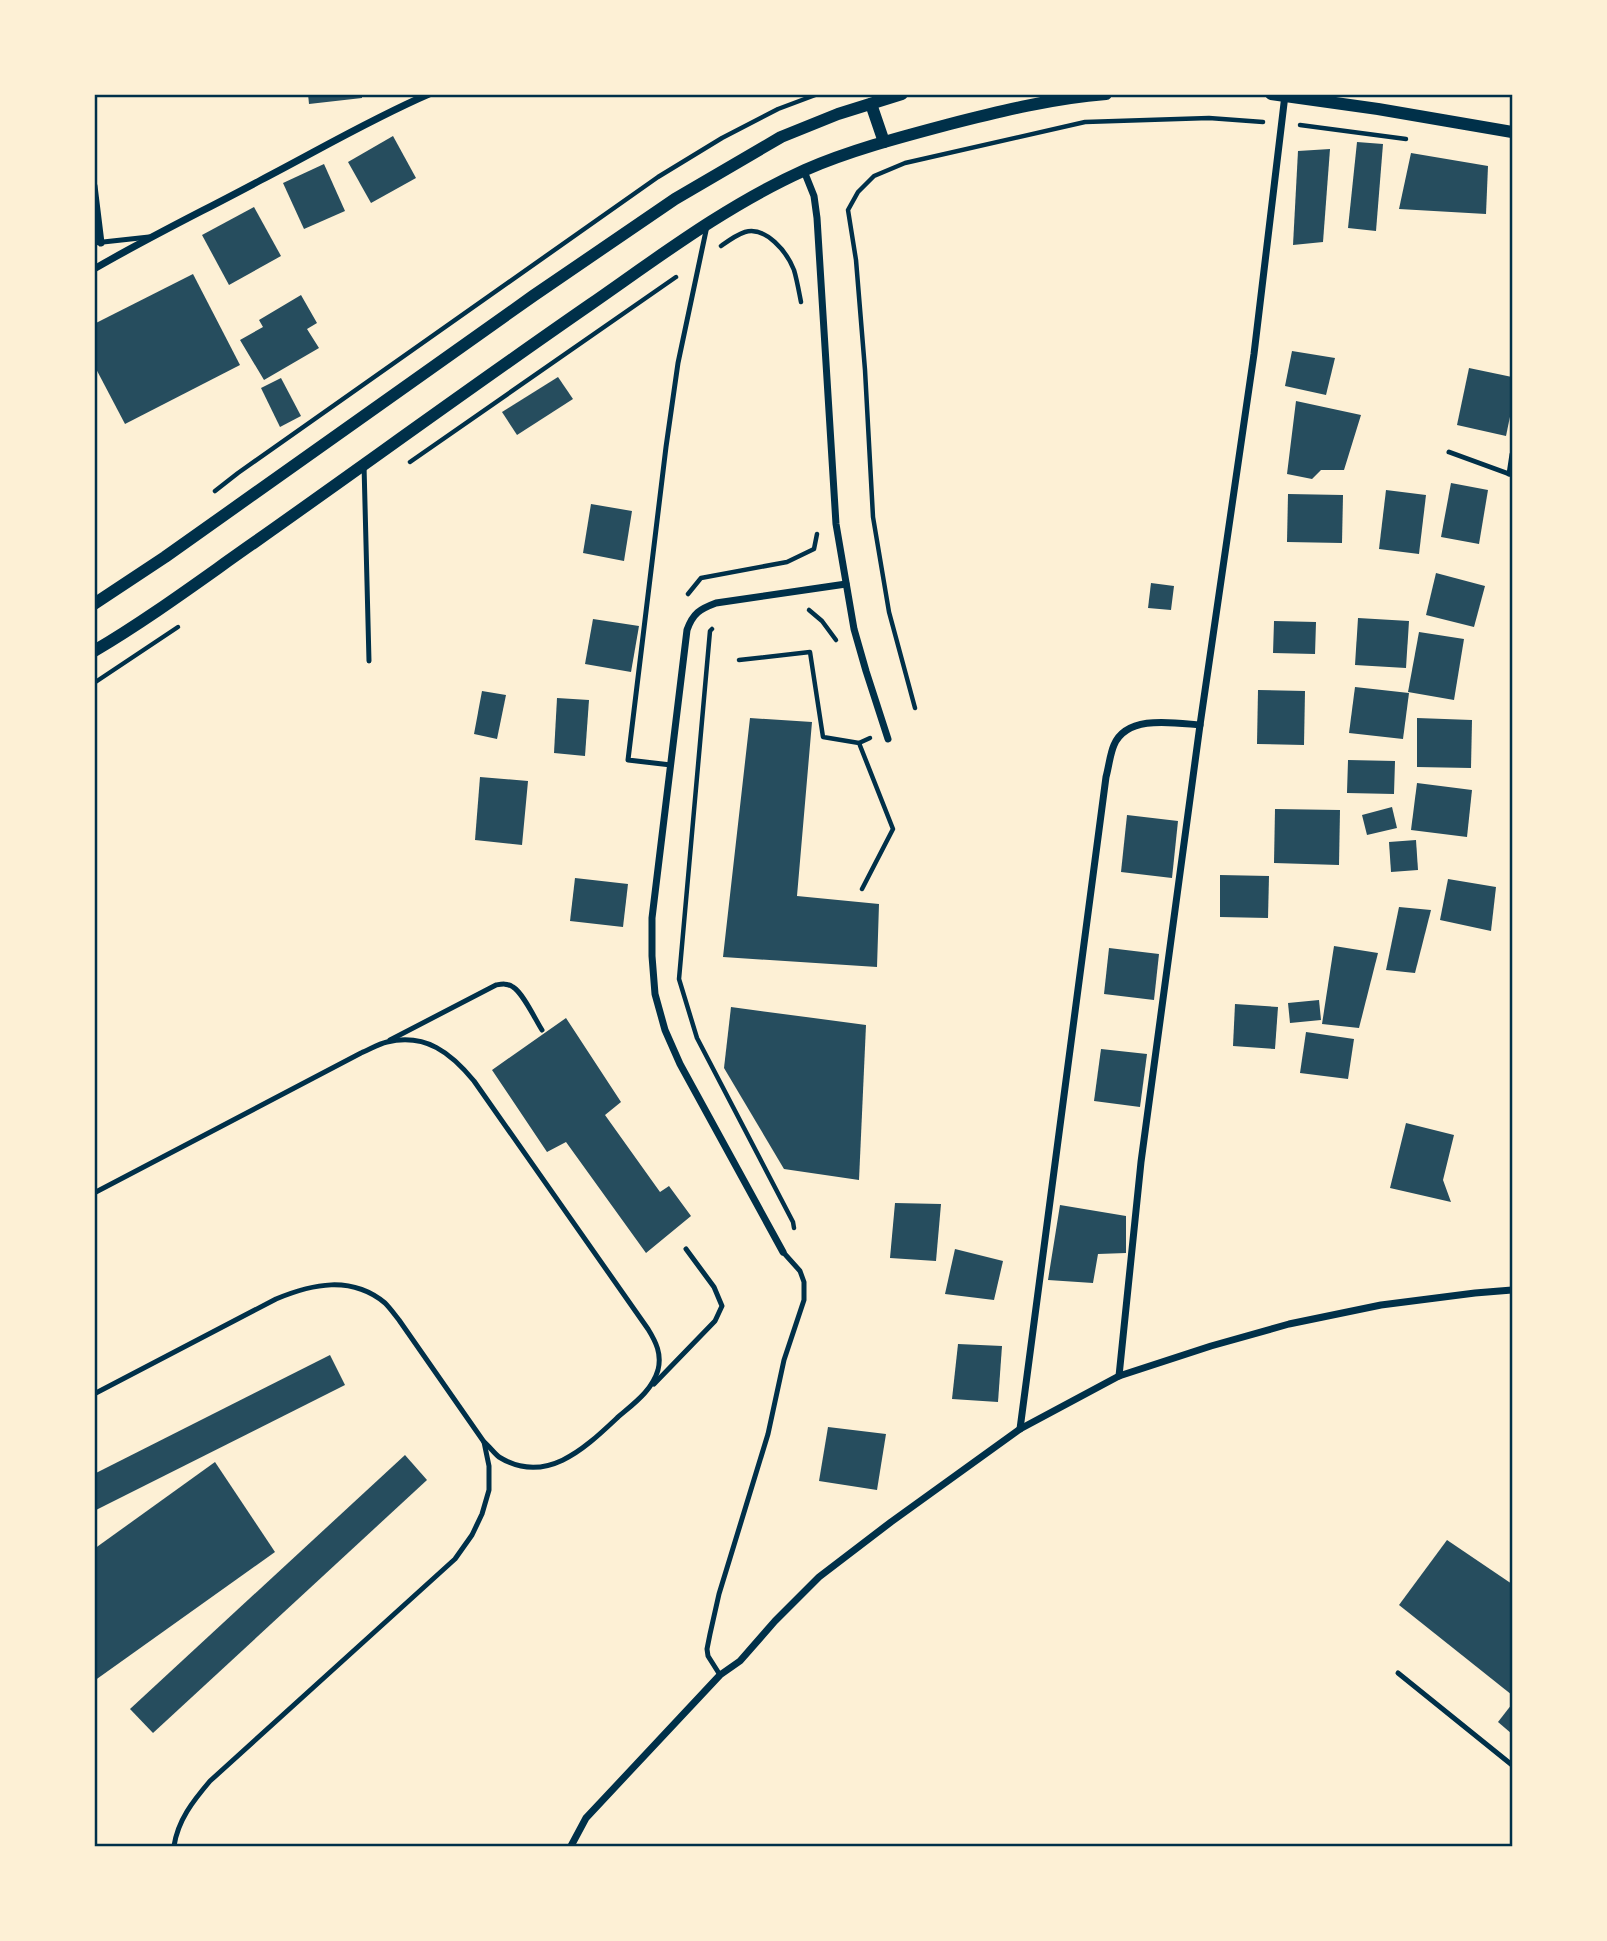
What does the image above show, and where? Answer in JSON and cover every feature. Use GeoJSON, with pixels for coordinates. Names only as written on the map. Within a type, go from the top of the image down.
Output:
{"type":"FeatureCollection","features":[{"type":"Feature","properties":{"kind":"street"},"geometry":{"type":"LineString","coordinates":[[94,269],[149,237],[262,180],[412,98],[429,94]]}},
{"type":"Feature","properties":{"kind":"street"},"geometry":{"type":"LineString","coordinates":[[94,604],[165,557],[533,296],[675,200],[781,137],[838,114],[902,94]]}},
{"type":"Feature","properties":{"kind":"street"},"geometry":{"type":"LineString","coordinates":[[94,651],[176,597],[708,223],[749,198],[804,171],[850,152],[884,142],[1035,105],[1106,94]]}},
{"type":"Feature","properties":{"kind":"street"},"geometry":{"type":"LineString","coordinates":[[1271,94],[1513,132]]}},
{"type":"Feature","properties":{"kind":"street"},"geometry":{"type":"LineString","coordinates":[[1119,1376],[1141,1162],[1200,725],[1254,355],[1285,95]]}},
{"type":"Feature","properties":{"kind":"street"},"geometry":{"type":"LineString","coordinates":[[871,104],[884,142]]}},
{"type":"Feature","properties":{"kind":"street"},"geometry":{"type":"LineString","coordinates":[[804,171],[814,197],[817,218],[835,510],[845,584],[854,629],[888,739]]}},
{"type":"Feature","properties":{"kind":"street"},"geometry":{"type":"LineString","coordinates":[[94,186],[98,243]]}},
{"type":"Feature","properties":{"kind":"street"},"geometry":{"type":"LineString","coordinates":[[783,1252],[680,1064],[665,1030],[655,994],[652,918],[687,630],[691,618],[702,608],[716,603],[845,584]]}},
{"type":"Feature","properties":{"kind":"street"},"geometry":{"type":"LineString","coordinates":[[1020,1429],[1104,790],[1115,742],[1125,731],[1158,721],[1200,725]]}},
{"type":"Feature","properties":{"kind":"street"},"geometry":{"type":"LineString","coordinates":[[571,1846],[586,1818],[720,1675],[740,1661],[819,1577],[1020,1429],[1119,1376],[1289,1324],[1381,1305],[1513,1290]]}},
{"type":"Feature","properties":{"kind":"lane"},"geometry":{"type":"LineString","coordinates":[[671,765],[628,760],[678,363],[708,223]]}},
{"type":"Feature","properties":{"kind":"lane"},"geometry":{"type":"LineString","coordinates":[[98,243],[149,237]]}},
{"type":"Feature","properties":{"kind":"lane"},"geometry":{"type":"LineString","coordinates":[[1449,452],[1511,474],[1513,454]]}},
{"type":"Feature","properties":{"kind":"lane"},"geometry":{"type":"LineString","coordinates":[[364,465],[369,661]]}},
{"type":"Feature","properties":{"kind":"lane"},"geometry":{"type":"LineString","coordinates":[[94,1193],[496,985],[505,984],[518,991],[542,1030]]}},
{"type":"Feature","properties":{"kind":"lane"},"geometry":{"type":"LineString","coordinates":[[386,1042],[410,1040],[433,1045],[457,1060],[474,1081],[655,1341],[660,1355],[652,1386]]}},
{"type":"Feature","properties":{"kind":"lane"},"geometry":{"type":"LineString","coordinates":[[94,1394],[276,1299],[324,1284],[342,1285],[362,1291],[384,1303],[399,1320],[484,1442],[499,1456],[515,1464],[535,1467],[551,1465],[568,1459],[588,1446],[652,1386],[715,1321],[722,1306],[714,1287],[686,1249]]}},
{"type":"Feature","properties":{"kind":"lane"},"geometry":{"type":"LineString","coordinates":[[720,1675],[708,1657],[710,1634],[719,1594],[768,1434],[784,1360],[804,1300],[804,1282],[800,1270],[783,1252]]}},
{"type":"Feature","properties":{"kind":"lane"},"geometry":{"type":"LineString","coordinates":[[174,1846],[188,1806],[210,1781],[455,1559],[472,1535],[489,1490],[489,1466],[484,1442]]}},
{"type":"Feature","properties":{"kind":"lane"},"geometry":{"type":"LineString","coordinates":[[1398,1673],[1513,1765]]}},
{"type":"Feature","properties":{"kind":"path"},"geometry":{"type":"LineString","coordinates":[[915,708],[889,612],[873,517],[865,370],[856,260],[848,210],[858,192],[874,176],[905,163],[1085,122],[1209,118],[1282,123],[1416,140]]}},
{"type":"Feature","properties":{"kind":"path"},"geometry":{"type":"LineString","coordinates":[[399,470],[700,260],[746,232],[759,232],[784,252],[794,269],[801,304]]}},
{"type":"Feature","properties":{"kind":"path"},"geometry":{"type":"LineString","coordinates":[[685,597],[701,579],[787,562],[814,549],[818,532]]}},
{"type":"Feature","properties":{"kind":"path"},"geometry":{"type":"LineString","coordinates":[[802,608],[810,610],[822,621],[841,648]]}},
{"type":"Feature","properties":{"kind":"path"},"geometry":{"type":"LineString","coordinates":[[94,683],[185,622]]}},
{"type":"Feature","properties":{"kind":"path"},"geometry":{"type":"LineString","coordinates":[[715,626],[710,631],[679,979],[697,1038],[793,1222],[796,1236],[794,1243],[783,1252]]}},
{"type":"Feature","properties":{"kind":"path"},"geometry":{"type":"LineString","coordinates":[[739,660],[810,652],[822,737],[859,743],[893,829],[862,889]]}},
{"type":"Feature","properties":{"kind":"building"},"geometry":{"type":"Polygon","coordinates":[[[308,94],[362,94],[362,98],[309,104],[308,94]]]}},
{"type":"Feature","properties":{"kind":"building"},"geometry":{"type":"Polygon","coordinates":[[[393,136],[416,178],[371,203],[348,162],[393,136]]]}},
{"type":"Feature","properties":{"kind":"building"},"geometry":{"type":"Polygon","coordinates":[[[1357,142],[1383,144],[1376,231],[1348,228],[1357,142]]]}},
{"type":"Feature","properties":{"kind":"building"},"geometry":{"type":"Polygon","coordinates":[[[1330,149],[1323,242],[1293,245],[1298,151],[1330,149]]]}},
{"type":"Feature","properties":{"kind":"building"},"geometry":{"type":"Polygon","coordinates":[[[1411,153],[1488,166],[1486,214],[1399,209],[1411,153]]]}},
{"type":"Feature","properties":{"kind":"building"},"geometry":{"type":"Polygon","coordinates":[[[324,164],[345,211],[304,229],[283,183],[324,164]]]}},
{"type":"Feature","properties":{"kind":"building"},"geometry":{"type":"Polygon","coordinates":[[[254,207],[281,256],[229,285],[202,235],[254,207]]]}},
{"type":"Feature","properties":{"kind":"building"},"geometry":{"type":"Polygon","coordinates":[[[193,274],[240,365],[125,424],[94,365],[94,324],[193,274]]]}},
{"type":"Feature","properties":{"kind":"building"},"geometry":{"type":"Polygon","coordinates":[[[301,295],[317,323],[307,329],[319,348],[264,380],[240,340],[263,327],[259,320],[301,295]]]}},
{"type":"Feature","properties":{"kind":"building"},"geometry":{"type":"Polygon","coordinates":[[[1292,351],[1335,358],[1326,395],[1285,386],[1292,351]]]}},
{"type":"Feature","properties":{"kind":"building"},"geometry":{"type":"Polygon","coordinates":[[[1469,368],[1512,377],[1512,407],[1506,436],[1457,425],[1469,368]]]}},
{"type":"Feature","properties":{"kind":"building"},"geometry":{"type":"Polygon","coordinates":[[[558,377],[573,399],[517,435],[502,412],[558,377]]]}},
{"type":"Feature","properties":{"kind":"building"},"geometry":{"type":"Polygon","coordinates":[[[281,378],[301,416],[280,427],[261,388],[281,378]]]}},
{"type":"Feature","properties":{"kind":"building"},"geometry":{"type":"Polygon","coordinates":[[[1296,401],[1361,415],[1344,470],[1321,470],[1312,479],[1287,474],[1296,401]]]}},
{"type":"Feature","properties":{"kind":"building"},"geometry":{"type":"Polygon","coordinates":[[[1451,483],[1488,490],[1479,544],[1441,537],[1451,483]]]}},
{"type":"Feature","properties":{"kind":"building"},"geometry":{"type":"Polygon","coordinates":[[[1386,490],[1426,495],[1419,554],[1379,549],[1386,490]]]}},
{"type":"Feature","properties":{"kind":"building"},"geometry":{"type":"Polygon","coordinates":[[[1288,494],[1343,495],[1342,543],[1287,542],[1288,494]]]}},
{"type":"Feature","properties":{"kind":"building"},"geometry":{"type":"Polygon","coordinates":[[[591,504],[632,511],[624,561],[583,553],[591,504]]]}},
{"type":"Feature","properties":{"kind":"building"},"geometry":{"type":"Polygon","coordinates":[[[1436,573],[1485,586],[1474,627],[1426,615],[1436,573]]]}},
{"type":"Feature","properties":{"kind":"building"},"geometry":{"type":"Polygon","coordinates":[[[1151,583],[1174,586],[1171,610],[1148,608],[1151,583]]]}},
{"type":"Feature","properties":{"kind":"building"},"geometry":{"type":"Polygon","coordinates":[[[1358,618],[1409,621],[1406,668],[1355,665],[1358,618]]]}},
{"type":"Feature","properties":{"kind":"building"},"geometry":{"type":"Polygon","coordinates":[[[593,619],[639,626],[631,672],[585,664],[593,619]]]}},
{"type":"Feature","properties":{"kind":"building"},"geometry":{"type":"Polygon","coordinates":[[[1274,621],[1316,622],[1315,654],[1273,653],[1274,621]]]}},
{"type":"Feature","properties":{"kind":"building"},"geometry":{"type":"Polygon","coordinates":[[[1419,632],[1464,639],[1454,700],[1408,692],[1419,632]]]}},
{"type":"Feature","properties":{"kind":"building"},"geometry":{"type":"Polygon","coordinates":[[[1355,687],[1409,693],[1403,739],[1349,733],[1355,687]]]}},
{"type":"Feature","properties":{"kind":"building"},"geometry":{"type":"Polygon","coordinates":[[[1258,690],[1305,691],[1304,745],[1257,744],[1258,690]]]}},
{"type":"Feature","properties":{"kind":"building"},"geometry":{"type":"Polygon","coordinates":[[[482,691],[506,695],[497,739],[474,734],[482,691]]]}},
{"type":"Feature","properties":{"kind":"building"},"geometry":{"type":"Polygon","coordinates":[[[557,698],[589,700],[585,756],[554,753],[557,698]]]}},
{"type":"Feature","properties":{"kind":"building"},"geometry":{"type":"Polygon","coordinates":[[[750,718],[812,722],[797,896],[879,904],[877,967],[723,957],[750,718]]]}},
{"type":"Feature","properties":{"kind":"building"},"geometry":{"type":"Polygon","coordinates":[[[1417,718],[1472,720],[1471,768],[1417,767],[1417,718]]]}},
{"type":"Feature","properties":{"kind":"building"},"geometry":{"type":"Polygon","coordinates":[[[1348,760],[1395,761],[1394,794],[1347,793],[1348,760]]]}},
{"type":"Feature","properties":{"kind":"building"},"geometry":{"type":"Polygon","coordinates":[[[480,777],[528,781],[522,845],[475,840],[480,777]]]}},
{"type":"Feature","properties":{"kind":"building"},"geometry":{"type":"Polygon","coordinates":[[[1417,783],[1472,790],[1467,837],[1411,830],[1417,783]]]}},
{"type":"Feature","properties":{"kind":"building"},"geometry":{"type":"Polygon","coordinates":[[[1392,807],[1397,828],[1367,835],[1362,815],[1392,807]]]}},
{"type":"Feature","properties":{"kind":"building"},"geometry":{"type":"Polygon","coordinates":[[[1275,809],[1340,810],[1339,865],[1274,863],[1275,809]]]}},
{"type":"Feature","properties":{"kind":"building"},"geometry":{"type":"Polygon","coordinates":[[[1127,815],[1178,821],[1172,878],[1121,872],[1127,815]]]}},
{"type":"Feature","properties":{"kind":"building"},"geometry":{"type":"Polygon","coordinates":[[[1416,840],[1418,870],[1391,872],[1389,842],[1416,840]]]}},
{"type":"Feature","properties":{"kind":"building"},"geometry":{"type":"Polygon","coordinates":[[[1220,875],[1269,876],[1268,918],[1220,917],[1220,875]]]}},
{"type":"Feature","properties":{"kind":"building"},"geometry":{"type":"Polygon","coordinates":[[[575,878],[628,884],[623,927],[570,921],[575,878]]]}},
{"type":"Feature","properties":{"kind":"building"},"geometry":{"type":"Polygon","coordinates":[[[1448,879],[1496,887],[1491,931],[1440,920],[1448,879]]]}},
{"type":"Feature","properties":{"kind":"building"},"geometry":{"type":"Polygon","coordinates":[[[1399,907],[1431,910],[1415,973],[1386,970],[1399,907]]]}},
{"type":"Feature","properties":{"kind":"building"},"geometry":{"type":"Polygon","coordinates":[[[1334,946],[1378,953],[1359,1028],[1322,1024],[1334,946]]]}},
{"type":"Feature","properties":{"kind":"building"},"geometry":{"type":"Polygon","coordinates":[[[1109,948],[1159,954],[1154,1000],[1104,994],[1109,948]]]}},
{"type":"Feature","properties":{"kind":"building"},"geometry":{"type":"Polygon","coordinates":[[[1319,1000],[1321,1020],[1290,1023],[1288,1003],[1319,1000]]]}},
{"type":"Feature","properties":{"kind":"building"},"geometry":{"type":"Polygon","coordinates":[[[1235,1004],[1278,1007],[1275,1049],[1233,1046],[1235,1004]]]}},
{"type":"Feature","properties":{"kind":"building"},"geometry":{"type":"Polygon","coordinates":[[[731,1007],[866,1025],[859,1180],[784,1169],[724,1068],[731,1007]]]}},
{"type":"Feature","properties":{"kind":"building"},"geometry":{"type":"Polygon","coordinates":[[[566,1018],[621,1102],[605,1115],[660,1192],[669,1186],[691,1216],[646,1253],[566,1142],[547,1152],[492,1070],[566,1018]]]}},
{"type":"Feature","properties":{"kind":"building"},"geometry":{"type":"Polygon","coordinates":[[[1306,1032],[1354,1039],[1348,1079],[1300,1073],[1306,1032]]]}},
{"type":"Feature","properties":{"kind":"building"},"geometry":{"type":"Polygon","coordinates":[[[1101,1049],[1147,1054],[1140,1107],[1094,1101],[1101,1049]]]}},
{"type":"Feature","properties":{"kind":"building"},"geometry":{"type":"Polygon","coordinates":[[[1406,1123],[1454,1135],[1443,1180],[1451,1202],[1390,1188],[1406,1123]]]}},
{"type":"Feature","properties":{"kind":"building"},"geometry":{"type":"Polygon","coordinates":[[[895,1203],[941,1204],[936,1261],[890,1258],[895,1203]]]}},
{"type":"Feature","properties":{"kind":"building"},"geometry":{"type":"Polygon","coordinates":[[[1060,1205],[1126,1216],[1126,1253],[1098,1254],[1093,1283],[1048,1280],[1060,1205]]]}},
{"type":"Feature","properties":{"kind":"building"},"geometry":{"type":"Polygon","coordinates":[[[955,1249],[1003,1261],[994,1300],[945,1294],[955,1249]]]}},
{"type":"Feature","properties":{"kind":"building"},"geometry":{"type":"Polygon","coordinates":[[[958,1344],[1002,1346],[998,1402],[952,1399],[958,1344]]]}},
{"type":"Feature","properties":{"kind":"building"},"geometry":{"type":"Polygon","coordinates":[[[330,1355],[345,1385],[94,1511],[94,1474],[330,1355]]]}},
{"type":"Feature","properties":{"kind":"building"},"geometry":{"type":"Polygon","coordinates":[[[828,1427],[886,1434],[877,1490],[819,1481],[828,1427]]]}},
{"type":"Feature","properties":{"kind":"building"},"geometry":{"type":"Polygon","coordinates":[[[405,1455],[427,1480],[153,1733],[130,1709],[405,1455]]]}},
{"type":"Feature","properties":{"kind":"building"},"geometry":{"type":"Polygon","coordinates":[[[215,1462],[275,1552],[94,1681],[94,1549],[215,1462]]]}},
{"type":"Feature","properties":{"kind":"building"},"geometry":{"type":"Polygon","coordinates":[[[1447,1540],[1512,1584],[1512,1695],[1399,1605],[1447,1540]]]}},
{"type":"Feature","properties":{"kind":"building"},"geometry":{"type":"Polygon","coordinates":[[[1512,1704],[1512,1734],[1498,1722],[1512,1704]]]}}]}
